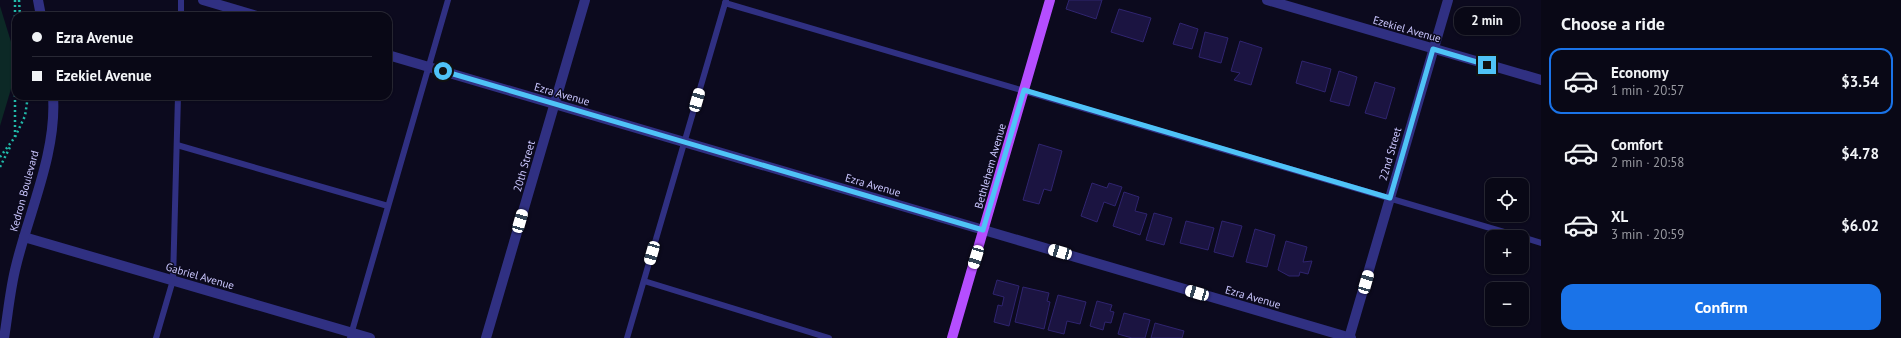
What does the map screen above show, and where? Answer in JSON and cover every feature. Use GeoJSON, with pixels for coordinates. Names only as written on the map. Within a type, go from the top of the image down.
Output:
{"type":"FeatureCollection","features":[{"type":"Feature","properties":{"kind":"main road","name":"Bethlehem Avenue"},"geometry":{"type":"LineString","coordinates":[[952,338],[1050,0]]}},
{"type":"Feature","properties":{"kind":"street"},"geometry":{"type":"LineString","coordinates":[[38,0],[40,12]]}},
{"type":"Feature","properties":{"kind":"street"},"geometry":{"type":"LineString","coordinates":[[203,0],[244,12]]}},
{"type":"Feature","properties":{"kind":"street","name":"20th Street"},"geometry":{"type":"LineString","coordinates":[[486,338],[585,0]]}},
{"type":"Feature","properties":{"kind":"street","name":"Ezekiel Avenue"},"geometry":{"type":"LineString","coordinates":[[1267,0],[1541,80]]}},
{"type":"Feature","properties":{"kind":"street","name":"22nd Street"},"geometry":{"type":"LineString","coordinates":[[1350,338],[1448,0]]}},
{"type":"Feature","properties":{"kind":"street","name":"Ezra Avenue"},"geometry":{"type":"LineString","coordinates":[[392,56],[1350,338]]}},
{"type":"Feature","properties":{"kind":"street","name":"Kedron Boulevard"},"geometry":{"type":"LineString","coordinates":[[4,338],[16,267],[44,169],[50,138],[53,100]]}},
{"type":"Feature","properties":{"kind":"street","name":"Gabriel Avenue"},"geometry":{"type":"LineString","coordinates":[[24,237],[172,280],[351,335],[370,338]]}},
{"type":"Feature","properties":{"kind":"lane"},"geometry":{"type":"LineString","coordinates":[[181,12],[182,0]]}},
{"type":"Feature","properties":{"kind":"lane"},"geometry":{"type":"LineString","coordinates":[[351,335],[448,0]]}},
{"type":"Feature","properties":{"kind":"lane"},"geometry":{"type":"LineString","coordinates":[[627,338],[726,1],[1497,230]]}},
{"type":"Feature","properties":{"kind":"lane"},"geometry":{"type":"LineString","coordinates":[[156,338],[172,280],[178,100]]}},
{"type":"Feature","properties":{"kind":"lane"},"geometry":{"type":"LineString","coordinates":[[177,145],[388,206]]}},
{"type":"Feature","properties":{"kind":"lane"},"geometry":{"type":"LineString","coordinates":[[1529,239],[1541,243]]}},
{"type":"Feature","properties":{"kind":"lane"},"geometry":{"type":"LineString","coordinates":[[644,281],[829,338]]}},
{"type":"Feature","properties":{"kind":"path"},"geometry":{"type":"LineString","coordinates":[[15,0],[15,12]]}},
{"type":"Feature","properties":{"kind":"path"},"geometry":{"type":"LineString","coordinates":[[19,0],[20,12]]}},
{"type":"Feature","properties":{"kind":"path"},"geometry":{"type":"LineString","coordinates":[[0,157],[15,137],[15,100]]}},
{"type":"Feature","properties":{"kind":"path"},"geometry":{"type":"LineString","coordinates":[[0,167],[25,116],[27,100]]}},
{"type":"Feature","properties":{"kind":"green space"},"geometry":{"type":"Polygon","coordinates":[[[0,6],[12,45],[12,86],[0,126],[0,6]]]}},
{"type":"Feature","properties":{"kind":"building"},"geometry":{"type":"Polygon","coordinates":[[[1069,0],[1102,0],[1096,19],[1066,9],[1069,0]]]}},
{"type":"Feature","properties":{"kind":"building"},"geometry":{"type":"Polygon","coordinates":[[[1119,9],[1151,18],[1143,42],[1111,32],[1119,9]]]}},
{"type":"Feature","properties":{"kind":"building"},"geometry":{"type":"Polygon","coordinates":[[[1180,23],[1198,29],[1192,49],[1173,44],[1180,23]]]}},
{"type":"Feature","properties":{"kind":"building"},"geometry":{"type":"Polygon","coordinates":[[[1205,32],[1228,38],[1221,63],[1199,57],[1205,32]]]}},
{"type":"Feature","properties":{"kind":"building"},"geometry":{"type":"Polygon","coordinates":[[[1240,41],[1262,48],[1251,85],[1234,80],[1240,73],[1231,71],[1240,41]]]}},
{"type":"Feature","properties":{"kind":"building"},"geometry":{"type":"Polygon","coordinates":[[[1302,61],[1331,69],[1325,92],[1296,83],[1302,61]]]}},
{"type":"Feature","properties":{"kind":"building"},"geometry":{"type":"Polygon","coordinates":[[[1339,71],[1357,77],[1349,106],[1330,101],[1339,71]]]}},
{"type":"Feature","properties":{"kind":"building"},"geometry":{"type":"Polygon","coordinates":[[[1375,82],[1395,88],[1386,119],[1365,113],[1375,82]]]}},
{"type":"Feature","properties":{"kind":"building"},"geometry":{"type":"Polygon","coordinates":[[[1039,144],[1062,151],[1051,191],[1044,189],[1039,204],[1023,200],[1039,144]]]}},
{"type":"Feature","properties":{"kind":"building"},"geometry":{"type":"Polygon","coordinates":[[[1092,183],[1107,188],[1109,183],[1122,187],[1115,206],[1104,202],[1097,222],[1081,216],[1092,183]]]}},
{"type":"Feature","properties":{"kind":"building"},"geometry":{"type":"Polygon","coordinates":[[[1124,192],[1139,197],[1135,211],[1147,214],[1140,235],[1113,226],[1124,192]]]}},
{"type":"Feature","properties":{"kind":"building"},"geometry":{"type":"Polygon","coordinates":[[[1154,213],[1172,218],[1164,245],[1146,240],[1154,213]]]}},
{"type":"Feature","properties":{"kind":"building"},"geometry":{"type":"Polygon","coordinates":[[[1186,221],[1214,228],[1208,250],[1180,243],[1186,221]]]}},
{"type":"Feature","properties":{"kind":"building"},"geometry":{"type":"Polygon","coordinates":[[[1222,221],[1242,226],[1233,257],[1214,252],[1222,221]]]}},
{"type":"Feature","properties":{"kind":"building"},"geometry":{"type":"Polygon","coordinates":[[[1255,229],[1275,235],[1267,267],[1246,262],[1255,229]]]}},
{"type":"Feature","properties":{"kind":"building"},"geometry":{"type":"Polygon","coordinates":[[[1286,241],[1307,247],[1303,262],[1312,261],[1308,274],[1300,272],[1299,276],[1289,276],[1278,270],[1286,241]]]}},
{"type":"Feature","properties":{"kind":"building"},"geometry":{"type":"Polygon","coordinates":[[[997,280],[1019,286],[1009,326],[994,322],[998,305],[1002,306],[1004,297],[993,294],[997,280]]]}},
{"type":"Feature","properties":{"kind":"building"},"geometry":{"type":"Polygon","coordinates":[[[1023,287],[1049,293],[1047,301],[1050,302],[1044,329],[1015,322],[1023,287]]]}},
{"type":"Feature","properties":{"kind":"building"},"geometry":{"type":"Polygon","coordinates":[[[1058,295],[1086,302],[1080,324],[1067,321],[1064,334],[1048,330],[1058,295]]]}},
{"type":"Feature","properties":{"kind":"building"},"geometry":{"type":"Polygon","coordinates":[[[1097,301],[1112,305],[1110,311],[1114,312],[1111,323],[1105,322],[1103,330],[1090,326],[1097,301]]]}},
{"type":"Feature","properties":{"kind":"building"},"geometry":{"type":"Polygon","coordinates":[[[1124,313],[1150,320],[1145,338],[1132,338],[1118,334],[1124,313]]]}},
{"type":"Feature","properties":{"kind":"building"},"geometry":{"type":"Polygon","coordinates":[[[1155,323],[1184,331],[1182,338],[1151,338],[1155,323]]]}},
{"type":"Feature","properties":{"kind":"route"},"geometry":{"type":"LineString","coordinates":[[443,71],[983,230],[1024,90],[1390,198],[1433,49],[1487,65]]}}]}
